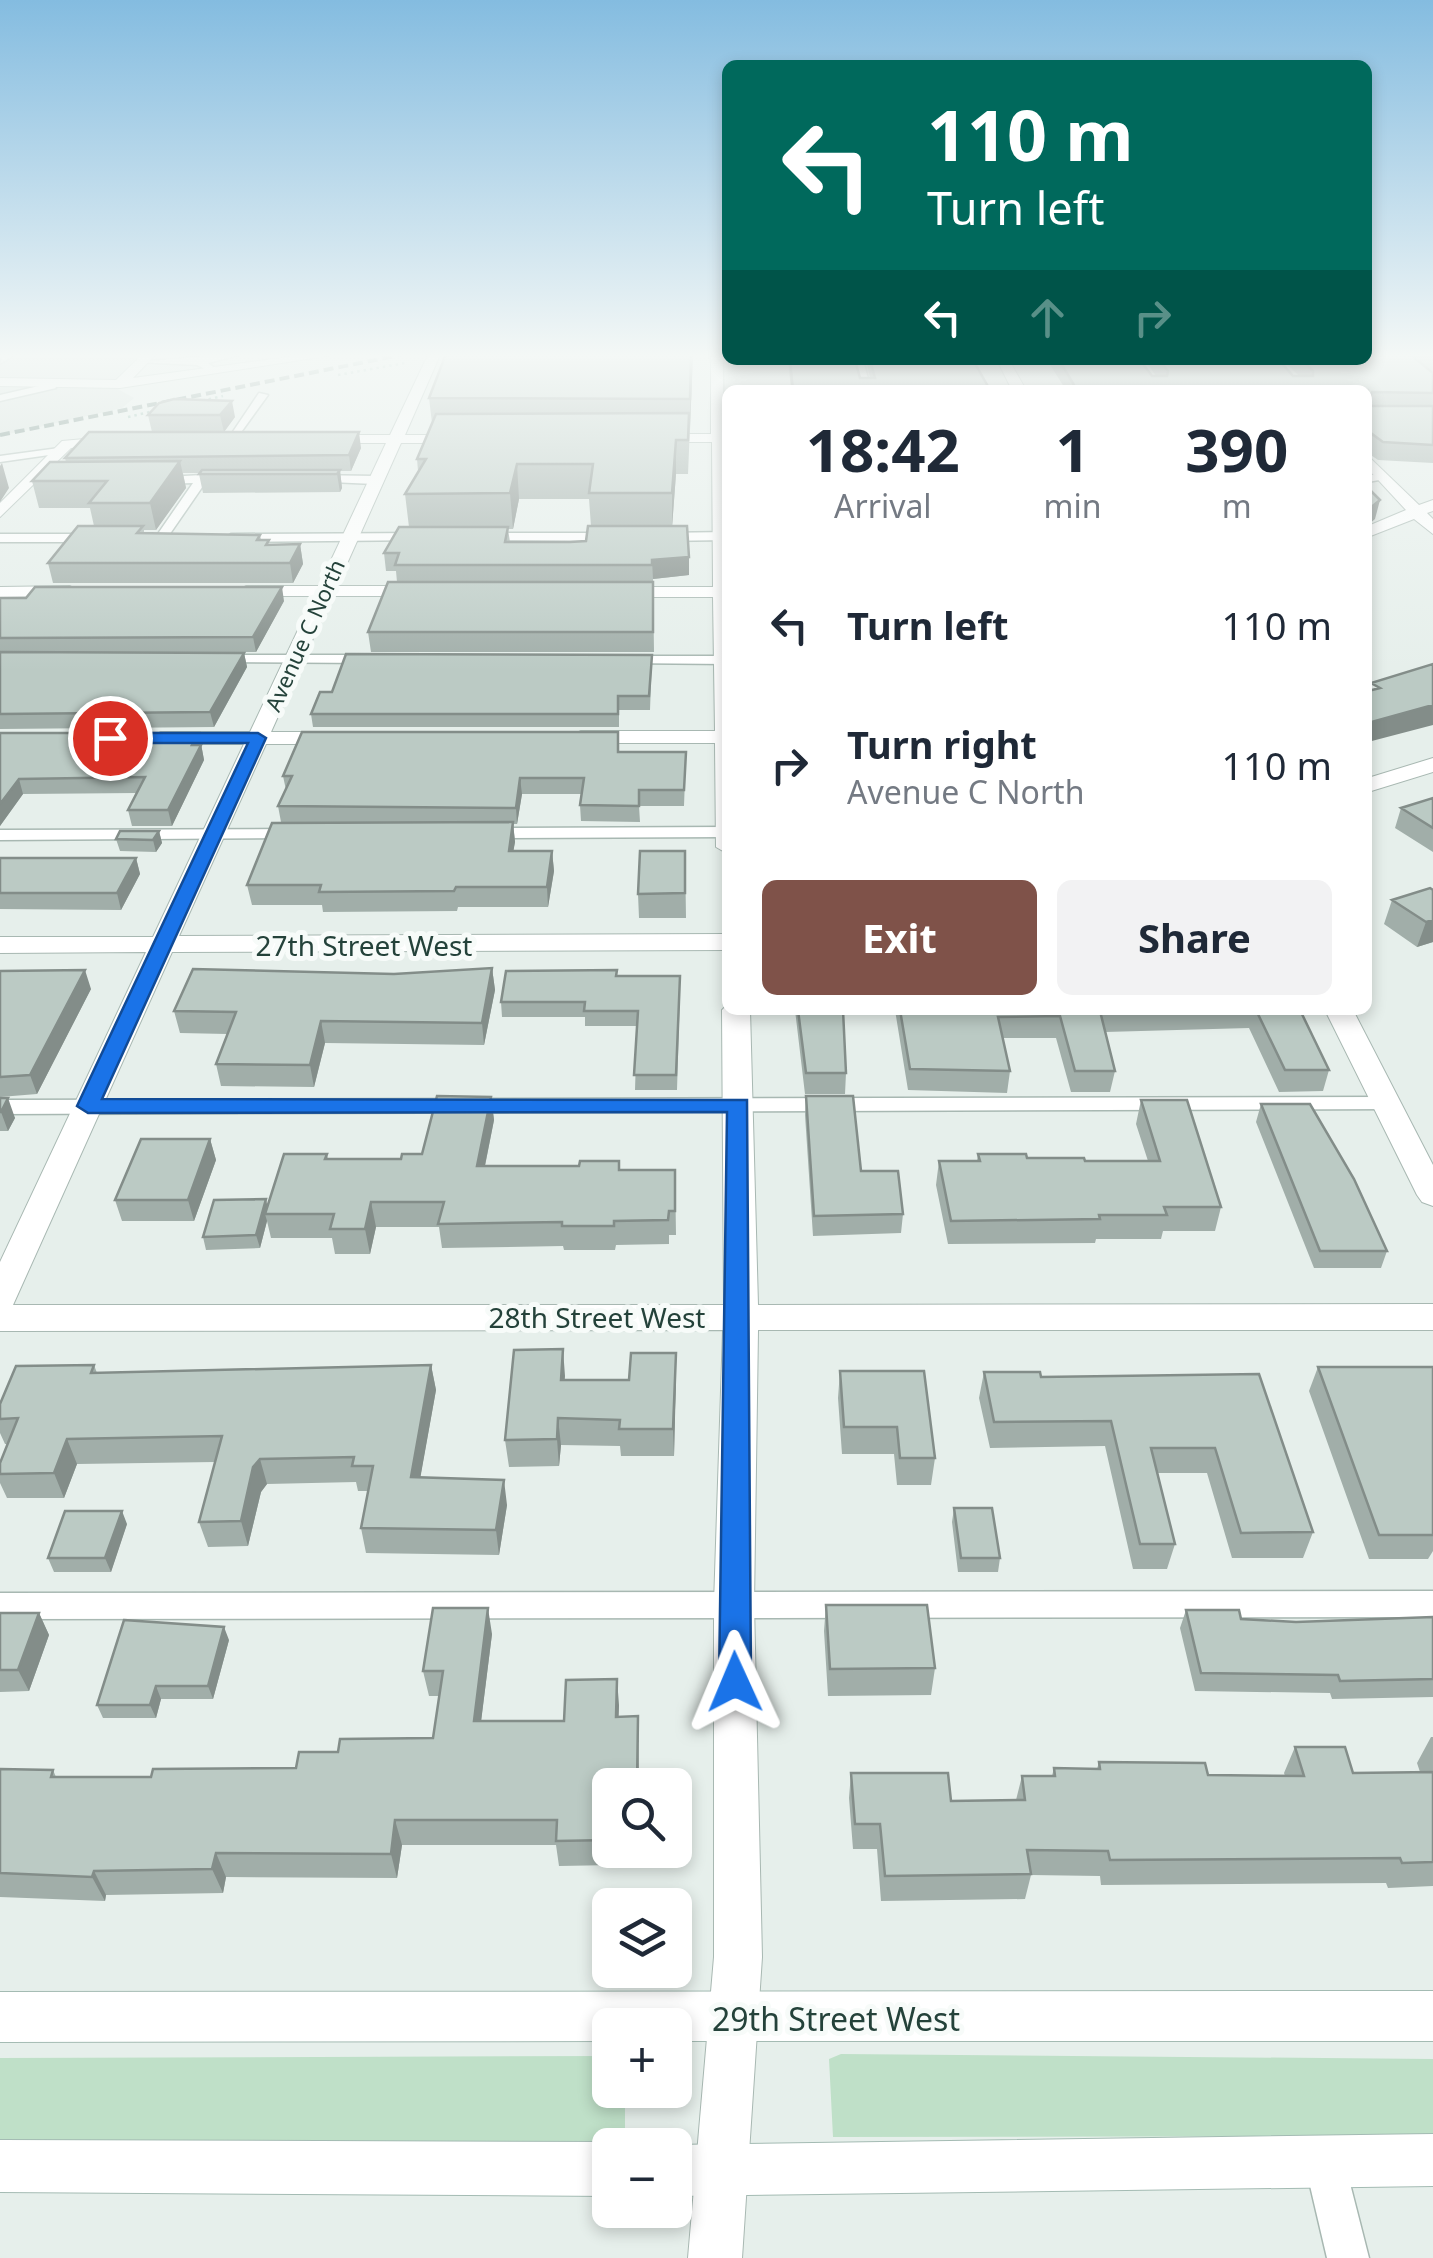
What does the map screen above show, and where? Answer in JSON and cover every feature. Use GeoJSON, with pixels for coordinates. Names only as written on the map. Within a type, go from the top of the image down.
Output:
{"type":"FeatureCollection","features":[{"type":"Feature","properties":{"kind":"street"},"geometry":{"type":"LineString","coordinates":[[0,512],[39,480],[53,460]]}},
{"type":"Feature","properties":{"kind":"street","name":"Avenue C North"},"geometry":{"type":"LineString","coordinates":[[0,1298],[383,460]]}},
{"type":"Feature","properties":{"kind":"street"},"geometry":{"type":"LineString","coordinates":[[1376,478],[1426,509],[1433,529]]}},
{"type":"Feature","properties":{"kind":"street"},"geometry":{"type":"LineString","coordinates":[[1372,530],[1426,509]]}},
{"type":"Feature","properties":{"kind":"street"},"geometry":{"type":"LineString","coordinates":[[233,591],[454,591]]}},
{"type":"Feature","properties":{"kind":"street"},"geometry":{"type":"LineString","coordinates":[[0,592],[97,592]]}},
{"type":"Feature","properties":{"kind":"street"},"geometry":{"type":"LineString","coordinates":[[594,592],[722,592]]}},
{"type":"Feature","properties":{"kind":"street"},"geometry":{"type":"LineString","coordinates":[[553,737],[722,736]]}},
{"type":"Feature","properties":{"kind":"street"},"geometry":{"type":"LineString","coordinates":[[129,738],[353,738]]}},
{"type":"Feature","properties":{"kind":"street"},"geometry":{"type":"LineString","coordinates":[[1372,784],[1433,765]]}},
{"type":"Feature","properties":{"kind":"street","name":"27th Street West"},"geometry":{"type":"LineString","coordinates":[[0,945],[722,942]]}},
{"type":"Feature","properties":{"kind":"street"},"geometry":{"type":"LineString","coordinates":[[716,2258],[698,2170],[734,2019],[738,1956],[734,1604],[741,1316],[736,1015]]}},
{"type":"Feature","properties":{"kind":"street"},"geometry":{"type":"LineString","coordinates":[[1342,1015],[1429,1180]]}},
{"type":"Feature","properties":{"kind":"street","name":"28th Street West"},"geometry":{"type":"LineString","coordinates":[[0,1318],[1433,1318]]}},
{"type":"Feature","properties":{"kind":"street","name":"29th Street West"},"geometry":{"type":"LineString","coordinates":[[0,2017],[1433,2016]]}},
{"type":"Feature","properties":{"kind":"street"},"geometry":{"type":"LineString","coordinates":[[698,2170],[1433,2160]]}},
{"type":"Feature","properties":{"kind":"street"},"geometry":{"type":"LineString","coordinates":[[0,2166],[592,2169]]}},
{"type":"Feature","properties":{"kind":"lane"},"geometry":{"type":"LineString","coordinates":[[161,538],[202,479]]}},
{"type":"Feature","properties":{"kind":"lane"},"geometry":{"type":"LineString","coordinates":[[144,480],[239,479]]}},
{"type":"Feature","properties":{"kind":"lane"},"geometry":{"type":"LineString","coordinates":[[294,480],[374,480]]}},
{"type":"Feature","properties":{"kind":"lane"},"geometry":{"type":"LineString","coordinates":[[654,537],[722,536]]}},
{"type":"Feature","properties":{"kind":"lane"},"geometry":{"type":"LineString","coordinates":[[214,538],[437,537]]}},
{"type":"Feature","properties":{"kind":"lane"},"geometry":{"type":"LineString","coordinates":[[456,537],[634,537]]}},
{"type":"Feature","properties":{"kind":"lane"},"geometry":{"type":"LineString","coordinates":[[0,538],[107,538]]}},
{"type":"Feature","properties":{"kind":"lane"},"geometry":{"type":"LineString","coordinates":[[143,538],[178,538]]}},
{"type":"Feature","properties":{"kind":"lane"},"geometry":{"type":"LineString","coordinates":[[200,659],[386,659]]}},
{"type":"Feature","properties":{"kind":"lane"},"geometry":{"type":"LineString","coordinates":[[616,660],[722,660]]}},
{"type":"Feature","properties":{"kind":"lane"},"geometry":{"type":"LineString","coordinates":[[472,833],[722,832]]}},
{"type":"Feature","properties":{"kind":"lane"},"geometry":{"type":"LineString","coordinates":[[0,835],[313,834]]}},
{"type":"Feature","properties":{"kind":"lane"},"geometry":{"type":"LineString","coordinates":[[0,1107],[1386,1104]]}},
{"type":"Feature","properties":{"kind":"lane"},"geometry":{"type":"LineString","coordinates":[[0,1606],[1433,1604]]}},
{"type":"Feature","properties":{"kind":"lane"},"geometry":{"type":"LineString","coordinates":[[1324,2160],[1348,2258]]}},
{"type":"Feature","properties":{"kind":"green space"},"geometry":{"type":"Polygon","coordinates":[[[841,2054],[1433,2059],[1433,2136],[833,2137],[829,2059],[841,2054]]]}},
{"type":"Feature","properties":{"kind":"green space"},"geometry":{"type":"Polygon","coordinates":[[[592,2056],[592,2108],[625,2108],[625,2128],[592,2128],[592,2141],[0,2141],[0,2058],[592,2056]]]}},
{"type":"Feature","properties":{"kind":"building"},"geometry":{"type":"Polygon","coordinates":[[[425,460],[674,460],[672,493],[589,493],[593,464],[517,464],[510,493],[405,494],[425,460]]]}},
{"type":"Feature","properties":{"kind":"building"},"geometry":{"type":"Polygon","coordinates":[[[180,461],[150,503],[89,503],[107,481],[32,481],[50,462],[180,461]]]}},
{"type":"Feature","properties":{"kind":"building"},"geometry":{"type":"Polygon","coordinates":[[[202,470],[340,470],[337,474],[199,474],[202,470]]]}},
{"type":"Feature","properties":{"kind":"building"},"geometry":{"type":"Polygon","coordinates":[[[78,526],[143,526],[137,533],[260,535],[257,540],[269,540],[266,545],[300,544],[290,563],[48,563],[78,526]]]}},
{"type":"Feature","properties":{"kind":"building"},"geometry":{"type":"Polygon","coordinates":[[[588,526],[687,526],[689,557],[652,560],[652,565],[395,565],[399,553],[384,553],[399,527],[508,527],[505,542],[570,542],[586,541],[588,526]]]}},
{"type":"Feature","properties":{"kind":"building"},"geometry":{"type":"Polygon","coordinates":[[[388,582],[653,582],[653,632],[368,632],[388,582]]]}},
{"type":"Feature","properties":{"kind":"building"},"geometry":{"type":"Polygon","coordinates":[[[35,587],[282,587],[253,637],[0,638],[0,598],[26,598],[35,587]]]}},
{"type":"Feature","properties":{"kind":"building"},"geometry":{"type":"Polygon","coordinates":[[[0,652],[244,653],[210,712],[0,714],[0,652]]]}},
{"type":"Feature","properties":{"kind":"building"},"geometry":{"type":"Polygon","coordinates":[[[346,654],[652,655],[649,696],[618,696],[618,714],[311,714],[320,692],[332,692],[346,654]]]}},
{"type":"Feature","properties":{"kind":"building"},"geometry":{"type":"Polygon","coordinates":[[[1433,664],[1433,705],[1372,722],[1372,690],[1380,688],[1372,683],[1433,664]]]}},
{"type":"Feature","properties":{"kind":"building"},"geometry":{"type":"Polygon","coordinates":[[[302,732],[618,732],[618,752],[686,752],[684,790],[639,790],[639,806],[580,805],[584,778],[520,778],[516,808],[278,806],[292,776],[283,776],[302,732]]]}},
{"type":"Feature","properties":{"kind":"building"},"geometry":{"type":"Polygon","coordinates":[[[0,733],[199,733],[192,745],[201,745],[168,810],[128,810],[145,777],[19,779],[0,804],[0,733]]]}},
{"type":"Feature","properties":{"kind":"building"},"geometry":{"type":"Polygon","coordinates":[[[1433,798],[1433,828],[1401,808],[1433,798]]]}},
{"type":"Feature","properties":{"kind":"building"},"geometry":{"type":"Polygon","coordinates":[[[513,822],[509,851],[552,851],[547,887],[319,892],[321,885],[247,885],[272,823],[513,822]]]}},
{"type":"Feature","properties":{"kind":"building"},"geometry":{"type":"Polygon","coordinates":[[[120,831],[159,831],[153,840],[116,839],[120,831]]]}},
{"type":"Feature","properties":{"kind":"building"},"geometry":{"type":"Polygon","coordinates":[[[640,851],[685,851],[685,893],[638,894],[640,851]]]}},
{"type":"Feature","properties":{"kind":"building"},"geometry":{"type":"Polygon","coordinates":[[[0,858],[136,858],[117,893],[0,893],[0,858]]]}},
{"type":"Feature","properties":{"kind":"building"},"geometry":{"type":"Polygon","coordinates":[[[1430,888],[1433,920],[1426,922],[1392,900],[1430,888]]]}},
{"type":"Feature","properties":{"kind":"building"},"geometry":{"type":"Polygon","coordinates":[[[492,968],[482,1023],[321,1021],[310,1065],[216,1064],[236,1012],[174,1011],[193,969],[394,974],[492,968]]]}},
{"type":"Feature","properties":{"kind":"building"},"geometry":{"type":"Polygon","coordinates":[[[85,970],[30,1075],[0,1077],[0,971],[85,970]]]}},
{"type":"Feature","properties":{"kind":"building"},"geometry":{"type":"Polygon","coordinates":[[[617,970],[616,976],[680,976],[676,1075],[634,1075],[638,1011],[584,1011],[585,1002],[501,1002],[506,971],[617,970]]]}},
{"type":"Feature","properties":{"kind":"building"},"geometry":{"type":"Polygon","coordinates":[[[799,1015],[843,1015],[846,1073],[806,1073],[799,1015]]]}},
{"type":"Feature","properties":{"kind":"building"},"geometry":{"type":"Polygon","coordinates":[[[901,1015],[1101,1015],[1115,1071],[1075,1071],[1060,1016],[998,1017],[1010,1071],[910,1069],[901,1015]]]}},
{"type":"Feature","properties":{"kind":"building"},"geometry":{"type":"Polygon","coordinates":[[[1258,1015],[1302,1015],[1329,1070],[1285,1070],[1258,1015]]]}},
{"type":"Feature","properties":{"kind":"building"},"geometry":{"type":"Polygon","coordinates":[[[437,1096],[491,1097],[477,1166],[579,1166],[580,1161],[619,1161],[619,1170],[675,1170],[675,1211],[669,1211],[668,1220],[614,1221],[614,1226],[562,1226],[562,1222],[438,1224],[444,1202],[371,1202],[365,1229],[330,1229],[334,1214],[265,1214],[284,1154],[327,1154],[325,1159],[401,1159],[402,1154],[422,1154],[437,1096]]]}},
{"type":"Feature","properties":{"kind":"building"},"geometry":{"type":"Polygon","coordinates":[[[806,1096],[853,1096],[861,1171],[898,1171],[903,1214],[814,1216],[806,1096]]]}},
{"type":"Feature","properties":{"kind":"building"},"geometry":{"type":"Polygon","coordinates":[[[0,1098],[8,1098],[1,1112],[0,1112],[0,1098]]]}},
{"type":"Feature","properties":{"kind":"building"},"geometry":{"type":"Polygon","coordinates":[[[1141,1100],[1187,1100],[1221,1207],[1164,1207],[1167,1215],[1099,1215],[1100,1219],[951,1221],[939,1161],[980,1161],[978,1154],[1026,1154],[1027,1158],[1160,1161],[1141,1100]]]}},
{"type":"Feature","properties":{"kind":"building"},"geometry":{"type":"Polygon","coordinates":[[[1261,1104],[1310,1104],[1354,1179],[1387,1251],[1320,1251],[1261,1104]]]}},
{"type":"Feature","properties":{"kind":"building"},"geometry":{"type":"Polygon","coordinates":[[[141,1139],[210,1139],[188,1200],[115,1200],[141,1139]]]}},
{"type":"Feature","properties":{"kind":"building"},"geometry":{"type":"Polygon","coordinates":[[[266,1199],[256,1235],[203,1237],[214,1200],[266,1199]]]}},
{"type":"Feature","properties":{"kind":"building"},"geometry":{"type":"Polygon","coordinates":[[[563,1349],[561,1380],[629,1380],[631,1353],[676,1353],[673,1429],[619,1429],[620,1420],[558,1418],[557,1439],[505,1440],[514,1350],[563,1349]]]}},
{"type":"Feature","properties":{"kind":"building"},"geometry":{"type":"Polygon","coordinates":[[[94,1365],[91,1373],[431,1365],[411,1477],[504,1480],[496,1530],[361,1528],[373,1466],[352,1466],[354,1457],[260,1459],[253,1467],[241,1521],[199,1522],[222,1436],[67,1439],[54,1473],[0,1474],[0,1463],[18,1418],[0,1419],[0,1404],[16,1366],[94,1365]]]}},
{"type":"Feature","properties":{"kind":"building"},"geometry":{"type":"Polygon","coordinates":[[[1318,1367],[1433,1367],[1433,1535],[1379,1535],[1318,1367]]]}},
{"type":"Feature","properties":{"kind":"building"},"geometry":{"type":"Polygon","coordinates":[[[840,1371],[924,1371],[935,1458],[900,1458],[897,1427],[844,1427],[840,1371]]]}},
{"type":"Feature","properties":{"kind":"building"},"geometry":{"type":"Polygon","coordinates":[[[984,1372],[1040,1372],[1041,1377],[1259,1374],[1313,1532],[1241,1533],[1215,1448],[1151,1448],[1175,1544],[1140,1544],[1111,1421],[994,1422],[984,1372]]]}},
{"type":"Feature","properties":{"kind":"building"},"geometry":{"type":"Polygon","coordinates":[[[954,1508],[992,1508],[1000,1558],[961,1558],[954,1508]]]}},
{"type":"Feature","properties":{"kind":"building"},"geometry":{"type":"Polygon","coordinates":[[[65,1511],[122,1511],[105,1558],[48,1558],[65,1511]]]}},
{"type":"Feature","properties":{"kind":"building"},"geometry":{"type":"Polygon","coordinates":[[[826,1605],[927,1605],[935,1668],[830,1669],[826,1605]]]}},
{"type":"Feature","properties":{"kind":"building"},"geometry":{"type":"Polygon","coordinates":[[[433,1608],[488,1608],[474,1721],[564,1721],[566,1680],[617,1679],[616,1717],[638,1716],[637,1768],[592,1768],[592,1840],[556,1841],[557,1820],[395,1820],[391,1854],[216,1853],[212,1869],[94,1871],[92,1877],[0,1873],[0,1769],[53,1770],[51,1777],[151,1777],[153,1769],[296,1768],[299,1752],[338,1752],[340,1739],[433,1738],[443,1671],[423,1671],[433,1608]]]}},
{"type":"Feature","properties":{"kind":"building"},"geometry":{"type":"Polygon","coordinates":[[[1186,1610],[1239,1610],[1241,1619],[1296,1622],[1433,1617],[1433,1679],[1340,1681],[1338,1675],[1201,1673],[1186,1610]]]}},
{"type":"Feature","properties":{"kind":"building"},"geometry":{"type":"Polygon","coordinates":[[[0,1613],[39,1613],[18,1670],[0,1670],[0,1613]]]}},
{"type":"Feature","properties":{"kind":"building"},"geometry":{"type":"Polygon","coordinates":[[[124,1620],[224,1627],[208,1686],[156,1686],[150,1705],[97,1705],[124,1620]]]}},
{"type":"Feature","properties":{"kind":"building"},"geometry":{"type":"Polygon","coordinates":[[[1295,1747],[1345,1747],[1353,1773],[1433,1772],[1433,1862],[1402,1863],[1400,1858],[1110,1860],[1108,1851],[1027,1850],[1031,1874],[885,1876],[880,1824],[855,1824],[851,1773],[948,1773],[951,1801],[1025,1800],[1022,1776],[1055,1776],[1054,1768],[1100,1769],[1099,1762],[1205,1763],[1208,1775],[1304,1776],[1295,1747]]]}},
{"type":"Feature","properties":{"kind":"route"},"geometry":{"type":"LineString","coordinates":[[110,738],[258,738],[88,1106],[739,1104],[741,1316],[735,1682]]}}]}
